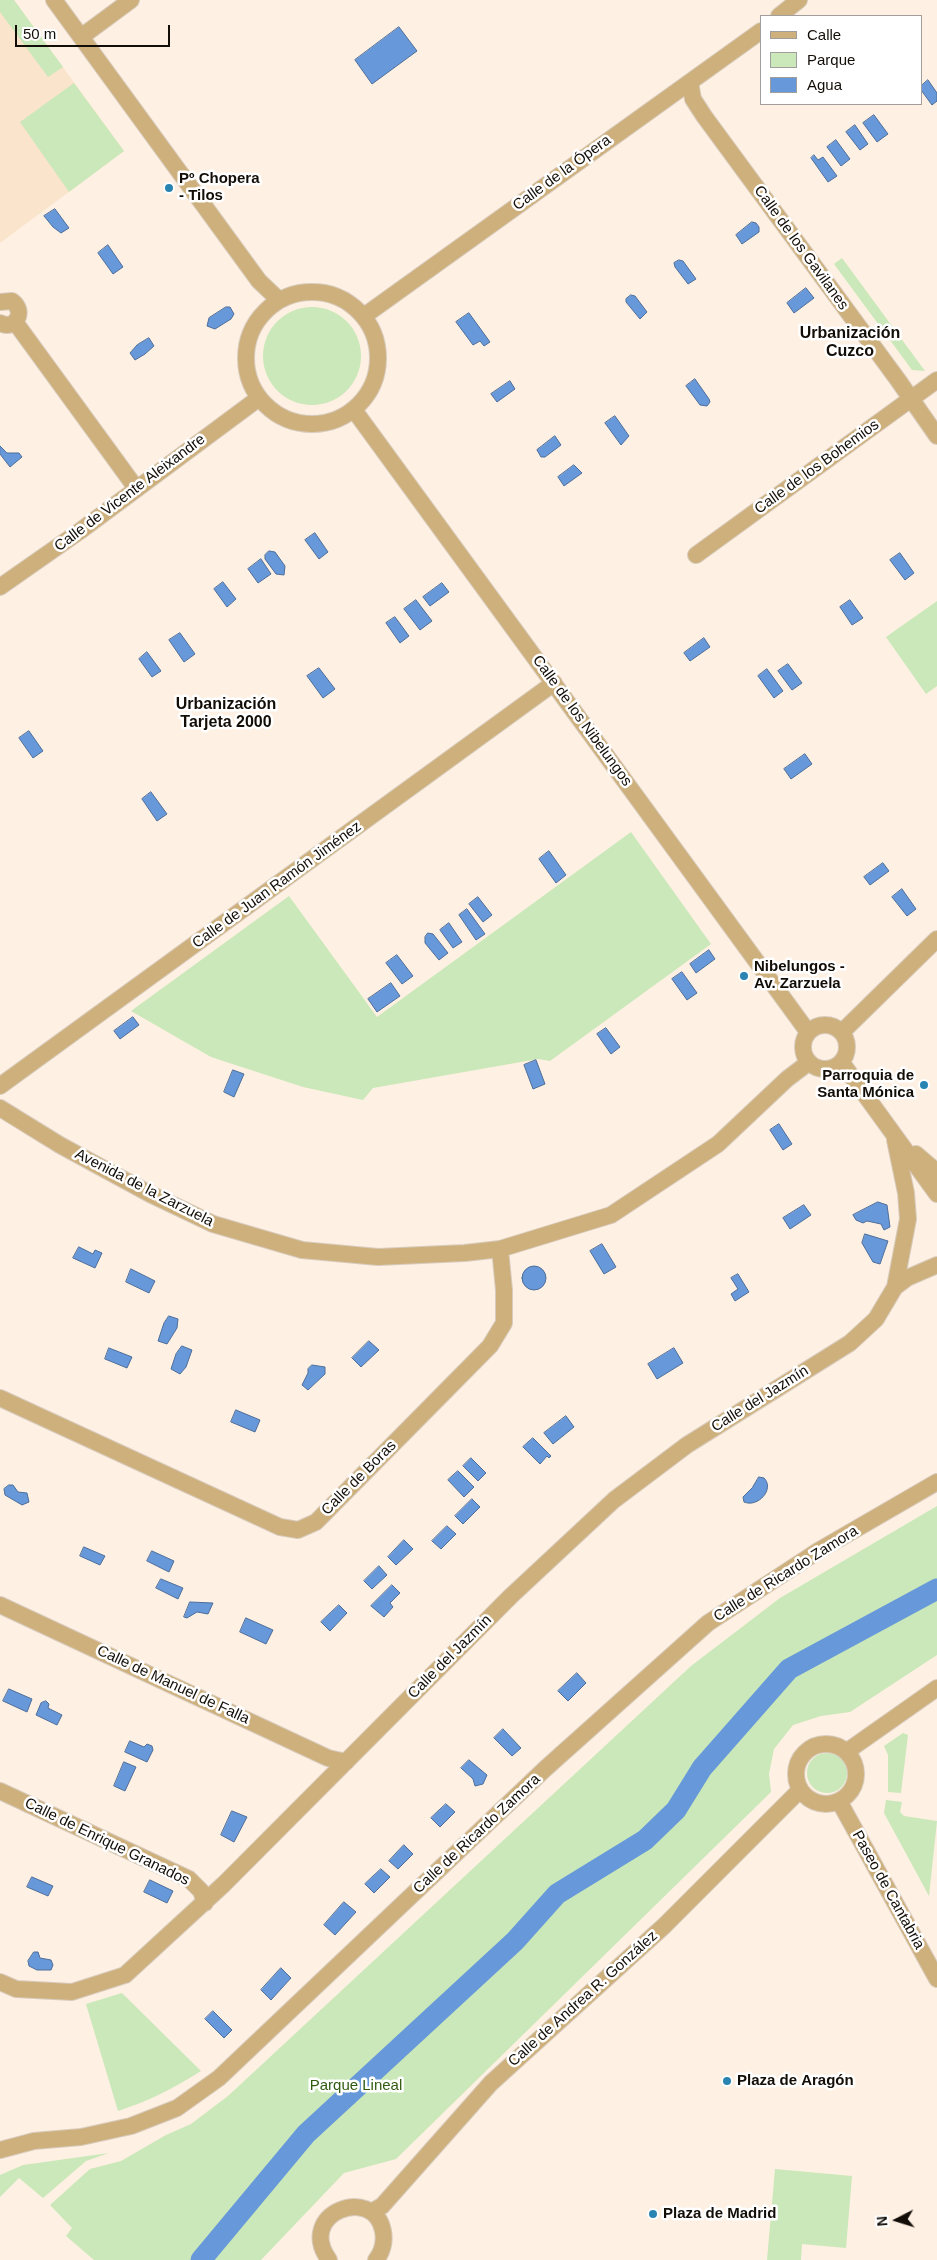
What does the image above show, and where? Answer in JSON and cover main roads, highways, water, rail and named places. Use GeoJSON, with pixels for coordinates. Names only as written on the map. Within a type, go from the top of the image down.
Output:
{"type":"FeatureCollection","features":[{"type":"Feature","properties":{"kind":"water"},"geometry":{"type":"Polygon","coordinates":[[[399,27],[417,51],[372,84],[355,60],[399,27]]]}},
{"type":"Feature","properties":{"kind":"water"},"geometry":{"type":"Polygon","coordinates":[[[928,80],[937,93],[937,101],[932,105],[922,91],[922,85],[928,80]]]}},
{"type":"Feature","properties":{"kind":"water"},"geometry":{"type":"Polygon","coordinates":[[[874,115],[888,134],[877,142],[863,123],[874,115]]]}},
{"type":"Feature","properties":{"kind":"water"},"geometry":{"type":"Polygon","coordinates":[[[855,125],[868,144],[860,150],[846,132],[855,125]]]}},
{"type":"Feature","properties":{"kind":"water"},"geometry":{"type":"Polygon","coordinates":[[[836,140],[850,159],[841,166],[827,147],[836,140]]]}},
{"type":"Feature","properties":{"kind":"water"},"geometry":{"type":"Polygon","coordinates":[[[814,155],[818,160],[823,157],[837,176],[828,182],[811,158],[814,155]]]}},
{"type":"Feature","properties":{"kind":"water"},"geometry":{"type":"Polygon","coordinates":[[[55,209],[69,228],[61,233],[44,216],[55,209]]]}},
{"type":"Feature","properties":{"kind":"water"},"geometry":{"type":"Polygon","coordinates":[[[752,222],[756,223],[759,227],[759,232],[742,244],[736,235],[752,222]]]}},
{"type":"Feature","properties":{"kind":"water"},"geometry":{"type":"Polygon","coordinates":[[[108,245],[123,267],[113,274],[98,253],[108,245]]]}},
{"type":"Feature","properties":{"kind":"water"},"geometry":{"type":"Polygon","coordinates":[[[679,260],[683,261],[696,279],[688,284],[675,267],[674,263],[679,260]]]}},
{"type":"Feature","properties":{"kind":"water"},"geometry":{"type":"Polygon","coordinates":[[[806,288],[814,298],[794,313],[787,303],[806,288]]]}},
{"type":"Feature","properties":{"kind":"water"},"geometry":{"type":"Polygon","coordinates":[[[631,295],[635,296],[647,312],[640,319],[626,302],[626,299],[631,295]]]}},
{"type":"Feature","properties":{"kind":"water"},"geometry":{"type":"Polygon","coordinates":[[[226,307],[230,307],[234,314],[231,319],[215,329],[207,326],[209,318],[226,307]]]}},
{"type":"Feature","properties":{"kind":"water"},"geometry":{"type":"Polygon","coordinates":[[[469,313],[490,342],[484,346],[480,341],[473,345],[456,322],[469,313]]]}},
{"type":"Feature","properties":{"kind":"water"},"geometry":{"type":"Polygon","coordinates":[[[149,338],[154,346],[135,360],[130,353],[137,345],[149,338]]]}},
{"type":"Feature","properties":{"kind":"water"},"geometry":{"type":"Polygon","coordinates":[[[695,379],[709,399],[710,402],[707,406],[700,405],[686,386],[695,379]]]}},
{"type":"Feature","properties":{"kind":"water"},"geometry":{"type":"Polygon","coordinates":[[[510,381],[515,389],[497,402],[491,394],[510,381]]]}},
{"type":"Feature","properties":{"kind":"water"},"geometry":{"type":"Polygon","coordinates":[[[615,416],[629,436],[621,445],[605,423],[615,416]]]}},
{"type":"Feature","properties":{"kind":"water"},"geometry":{"type":"Polygon","coordinates":[[[555,436],[561,445],[545,457],[541,457],[537,450],[555,436]]]}},
{"type":"Feature","properties":{"kind":"water"},"geometry":{"type":"Polygon","coordinates":[[[0,446],[7,453],[19,453],[22,457],[10,467],[0,454],[0,446]]]}},
{"type":"Feature","properties":{"kind":"water"},"geometry":{"type":"Polygon","coordinates":[[[574,465],[582,473],[564,486],[558,477],[574,465]]]}},
{"type":"Feature","properties":{"kind":"water"},"geometry":{"type":"Polygon","coordinates":[[[315,533],[328,552],[319,559],[305,540],[315,533]]]}},
{"type":"Feature","properties":{"kind":"water"},"geometry":{"type":"Polygon","coordinates":[[[269,551],[275,552],[285,566],[284,575],[276,574],[265,559],[265,555],[269,551]]]}},
{"type":"Feature","properties":{"kind":"water"},"geometry":{"type":"Polygon","coordinates":[[[900,553],[914,573],[905,580],[890,560],[900,553]]]}},
{"type":"Feature","properties":{"kind":"water"},"geometry":{"type":"Polygon","coordinates":[[[261,559],[271,574],[258,583],[248,569],[261,559]]]}},
{"type":"Feature","properties":{"kind":"water"},"geometry":{"type":"Polygon","coordinates":[[[223,582],[236,599],[227,607],[214,589],[223,582]]]}},
{"type":"Feature","properties":{"kind":"water"},"geometry":{"type":"Polygon","coordinates":[[[442,583],[449,592],[430,606],[423,597],[442,583]]]}},
{"type":"Feature","properties":{"kind":"water"},"geometry":{"type":"Polygon","coordinates":[[[416,600],[432,621],[420,630],[404,609],[416,600]]]}},
{"type":"Feature","properties":{"kind":"water"},"geometry":{"type":"Polygon","coordinates":[[[850,600],[863,618],[852,625],[840,607],[850,600]]]}},
{"type":"Feature","properties":{"kind":"water"},"geometry":{"type":"Polygon","coordinates":[[[395,617],[409,636],[400,643],[386,623],[395,617]]]}},
{"type":"Feature","properties":{"kind":"water"},"geometry":{"type":"Polygon","coordinates":[[[180,633],[195,654],[184,662],[169,640],[180,633]]]}},
{"type":"Feature","properties":{"kind":"water"},"geometry":{"type":"Polygon","coordinates":[[[704,638],[710,647],[690,661],[684,653],[704,638]]]}},
{"type":"Feature","properties":{"kind":"water"},"geometry":{"type":"Polygon","coordinates":[[[147,652],[161,671],[152,677],[139,659],[147,652]]]}},
{"type":"Feature","properties":{"kind":"water"},"geometry":{"type":"Polygon","coordinates":[[[788,664],[802,683],[792,690],[778,671],[788,664]]]}},
{"type":"Feature","properties":{"kind":"water"},"geometry":{"type":"Polygon","coordinates":[[[319,668],[335,689],[323,698],[307,676],[319,668]]]}},
{"type":"Feature","properties":{"kind":"water"},"geometry":{"type":"Polygon","coordinates":[[[767,669],[783,691],[774,698],[758,676],[767,669]]]}},
{"type":"Feature","properties":{"kind":"water"},"geometry":{"type":"Polygon","coordinates":[[[29,731],[43,751],[33,758],[19,738],[29,731]]]}},
{"type":"Feature","properties":{"kind":"water"},"geometry":{"type":"Polygon","coordinates":[[[805,754],[812,764],[791,779],[784,769],[805,754]]]}},
{"type":"Feature","properties":{"kind":"water"},"geometry":{"type":"Polygon","coordinates":[[[151,792],[167,814],[157,821],[142,799],[151,792]]]}},
{"type":"Feature","properties":{"kind":"water"},"geometry":{"type":"Polygon","coordinates":[[[549,851],[566,875],[556,883],[539,859],[549,851]]]}},
{"type":"Feature","properties":{"kind":"water"},"geometry":{"type":"Polygon","coordinates":[[[883,863],[889,871],[870,885],[864,877],[883,863]]]}},
{"type":"Feature","properties":{"kind":"water"},"geometry":{"type":"Polygon","coordinates":[[[902,889],[916,909],[907,916],[892,897],[902,889]]]}},
{"type":"Feature","properties":{"kind":"water"},"geometry":{"type":"Polygon","coordinates":[[[478,897],[492,915],[483,922],[469,904],[478,897]]]}},
{"type":"Feature","properties":{"kind":"water"},"geometry":{"type":"Polygon","coordinates":[[[467,909],[485,934],[476,940],[459,915],[467,909]]]}},
{"type":"Feature","properties":{"kind":"water"},"geometry":{"type":"Polygon","coordinates":[[[449,923],[462,942],[453,948],[440,930],[449,923]]]}},
{"type":"Feature","properties":{"kind":"water"},"geometry":{"type":"Polygon","coordinates":[[[428,933],[433,934],[448,953],[439,960],[425,943],[425,937],[428,933]]]}},
{"type":"Feature","properties":{"kind":"water"},"geometry":{"type":"Polygon","coordinates":[[[709,950],[715,959],[696,973],[690,964],[709,950]]]}},
{"type":"Feature","properties":{"kind":"water"},"geometry":{"type":"Polygon","coordinates":[[[397,955],[413,976],[402,984],[386,963],[397,955]]]}},
{"type":"Feature","properties":{"kind":"water"},"geometry":{"type":"Polygon","coordinates":[[[682,972],[697,993],[687,1000],[672,979],[682,972]]]}},
{"type":"Feature","properties":{"kind":"water"},"geometry":{"type":"Polygon","coordinates":[[[391,983],[400,996],[377,1012],[368,999],[391,983]]]}},
{"type":"Feature","properties":{"kind":"water"},"geometry":{"type":"Polygon","coordinates":[[[133,1017],[139,1025],[120,1039],[114,1031],[133,1017]]]}},
{"type":"Feature","properties":{"kind":"water"},"geometry":{"type":"Polygon","coordinates":[[[606,1028],[620,1047],[611,1054],[597,1034],[606,1028]]]}},
{"type":"Feature","properties":{"kind":"water"},"geometry":{"type":"Polygon","coordinates":[[[536,1060],[545,1084],[533,1089],[524,1065],[536,1060]]]}},
{"type":"Feature","properties":{"kind":"water"},"geometry":{"type":"Polygon","coordinates":[[[233,1070],[244,1074],[234,1097],[224,1092],[233,1070]]]}},
{"type":"Feature","properties":{"kind":"water"},"geometry":{"type":"Polygon","coordinates":[[[779,1124],[792,1144],[783,1150],[770,1130],[779,1124]]]}},
{"type":"Feature","properties":{"kind":"water"},"geometry":{"type":"Polygon","coordinates":[[[878,1202],[887,1205],[890,1227],[884,1230],[881,1224],[867,1221],[863,1223],[856,1220],[853,1215],[878,1202]]]}},
{"type":"Feature","properties":{"kind":"water"},"geometry":{"type":"Polygon","coordinates":[[[804,1205],[811,1215],[790,1229],[783,1218],[804,1205]]]}},
{"type":"Feature","properties":{"kind":"water"},"geometry":{"type":"Polygon","coordinates":[[[865,1234],[888,1241],[880,1264],[873,1262],[862,1243],[865,1234]]]}},
{"type":"Feature","properties":{"kind":"water"},"geometry":{"type":"Polygon","coordinates":[[[602,1244],[616,1267],[604,1274],[590,1251],[602,1244]]]}},
{"type":"Feature","properties":{"kind":"water"},"geometry":{"type":"Polygon","coordinates":[[[79,1247],[93,1254],[95,1250],[102,1253],[95,1268],[73,1258],[79,1247]]]}},
{"type":"Feature","properties":{"kind":"water"},"geometry":{"type":"Polygon","coordinates":[[[534,1266],[539,1267],[545,1273],[545,1283],[539,1289],[534,1290],[529,1289],[523,1283],[522,1278],[523,1273],[529,1267],[534,1266]]]}},
{"type":"Feature","properties":{"kind":"water"},"geometry":{"type":"Polygon","coordinates":[[[131,1269],[155,1281],[149,1293],[126,1282],[131,1269]]]}},
{"type":"Feature","properties":{"kind":"water"},"geometry":{"type":"Polygon","coordinates":[[[738,1274],[749,1292],[735,1301],[731,1294],[738,1289],[731,1278],[738,1274]]]}},
{"type":"Feature","properties":{"kind":"water"},"geometry":{"type":"Polygon","coordinates":[[[169,1316],[178,1319],[177,1328],[167,1344],[158,1341],[164,1323],[169,1316]]]}},
{"type":"Feature","properties":{"kind":"water"},"geometry":{"type":"Polygon","coordinates":[[[369,1341],[379,1350],[361,1367],[352,1358],[369,1341]]]}},
{"type":"Feature","properties":{"kind":"water"},"geometry":{"type":"Polygon","coordinates":[[[182,1346],[192,1350],[186,1367],[180,1374],[171,1369],[176,1354],[182,1346]]]}},
{"type":"Feature","properties":{"kind":"water"},"geometry":{"type":"Polygon","coordinates":[[[109,1348],[132,1357],[127,1368],[105,1359],[109,1348]]]}},
{"type":"Feature","properties":{"kind":"water"},"geometry":{"type":"Polygon","coordinates":[[[674,1348],[683,1363],[657,1379],[648,1364],[674,1348]]]}},
{"type":"Feature","properties":{"kind":"water"},"geometry":{"type":"Polygon","coordinates":[[[312,1365],[325,1367],[325,1374],[308,1390],[302,1385],[308,1369],[312,1365]]]}},
{"type":"Feature","properties":{"kind":"water"},"geometry":{"type":"Polygon","coordinates":[[[236,1410],[260,1420],[255,1432],[231,1422],[236,1410]]]}},
{"type":"Feature","properties":{"kind":"water"},"geometry":{"type":"Polygon","coordinates":[[[566,1416],[574,1427],[553,1444],[544,1433],[566,1416]]]}},
{"type":"Feature","properties":{"kind":"water"},"geometry":{"type":"Polygon","coordinates":[[[533,1438],[551,1456],[549,1458],[547,1456],[540,1464],[523,1447],[533,1438]]]}},
{"type":"Feature","properties":{"kind":"water"},"geometry":{"type":"Polygon","coordinates":[[[471,1458],[486,1473],[478,1481],[463,1466],[471,1458]]]}},
{"type":"Feature","properties":{"kind":"water"},"geometry":{"type":"Polygon","coordinates":[[[458,1471],[474,1487],[464,1497],[448,1480],[458,1471]]]}},
{"type":"Feature","properties":{"kind":"water"},"geometry":{"type":"Polygon","coordinates":[[[759,1477],[764,1478],[767,1482],[766,1492],[755,1502],[744,1502],[743,1497],[759,1477]]]}},
{"type":"Feature","properties":{"kind":"water"},"geometry":{"type":"Polygon","coordinates":[[[9,1485],[13,1485],[18,1492],[27,1493],[29,1502],[22,1505],[5,1495],[4,1489],[9,1485]]]}},
{"type":"Feature","properties":{"kind":"water"},"geometry":{"type":"Polygon","coordinates":[[[472,1499],[480,1507],[463,1524],[455,1516],[472,1499]]]}},
{"type":"Feature","properties":{"kind":"water"},"geometry":{"type":"Polygon","coordinates":[[[447,1526],[456,1534],[441,1549],[432,1541],[447,1526]]]}},
{"type":"Feature","properties":{"kind":"water"},"geometry":{"type":"Polygon","coordinates":[[[404,1540],[413,1549],[396,1565],[388,1557],[404,1540]]]}},
{"type":"Feature","properties":{"kind":"water"},"geometry":{"type":"Polygon","coordinates":[[[84,1547],[105,1556],[100,1565],[80,1556],[84,1547]]]}},
{"type":"Feature","properties":{"kind":"water"},"geometry":{"type":"Polygon","coordinates":[[[152,1551],[174,1561],[169,1572],[147,1561],[152,1551]]]}},
{"type":"Feature","properties":{"kind":"water"},"geometry":{"type":"Polygon","coordinates":[[[379,1566],[387,1575],[372,1589],[364,1581],[379,1566]]]}},
{"type":"Feature","properties":{"kind":"water"},"geometry":{"type":"Polygon","coordinates":[[[161,1579],[183,1588],[178,1599],[156,1588],[161,1579]]]}},
{"type":"Feature","properties":{"kind":"water"},"geometry":{"type":"Polygon","coordinates":[[[392,1585],[400,1593],[390,1603],[393,1607],[384,1617],[371,1606],[392,1585]]]}},
{"type":"Feature","properties":{"kind":"water"},"geometry":{"type":"Polygon","coordinates":[[[190,1602],[213,1603],[208,1614],[197,1612],[187,1618],[184,1617],[190,1602]]]}},
{"type":"Feature","properties":{"kind":"water"},"geometry":{"type":"Polygon","coordinates":[[[339,1605],[347,1613],[330,1631],[321,1622],[339,1605]]]}},
{"type":"Feature","properties":{"kind":"water"},"geometry":{"type":"Polygon","coordinates":[[[246,1618],[273,1630],[266,1644],[240,1632],[246,1618]]]}},
{"type":"Feature","properties":{"kind":"water"},"geometry":{"type":"Polygon","coordinates":[[[577,1673],[586,1683],[568,1701],[558,1691],[577,1673]]]}},
{"type":"Feature","properties":{"kind":"water"},"geometry":{"type":"Polygon","coordinates":[[[9,1689],[32,1699],[27,1712],[3,1701],[9,1689]]]}},
{"type":"Feature","properties":{"kind":"water"},"geometry":{"type":"Polygon","coordinates":[[[46,1701],[49,1704],[48,1708],[62,1715],[57,1725],[36,1715],[41,1703],[46,1701]]]}},
{"type":"Feature","properties":{"kind":"water"},"geometry":{"type":"Polygon","coordinates":[[[503,1729],[521,1748],[512,1756],[494,1738],[503,1729]]]}},
{"type":"Feature","properties":{"kind":"water"},"geometry":{"type":"Polygon","coordinates":[[[130,1741],[144,1747],[147,1744],[152,1746],[153,1750],[147,1762],[125,1752],[130,1741]]]}},
{"type":"Feature","properties":{"kind":"water"},"geometry":{"type":"Polygon","coordinates":[[[469,1760],[487,1775],[483,1784],[475,1786],[473,1779],[461,1768],[469,1760]]]}},
{"type":"Feature","properties":{"kind":"water"},"geometry":{"type":"Polygon","coordinates":[[[124,1762],[136,1767],[125,1791],[114,1786],[124,1762]]]}},
{"type":"Feature","properties":{"kind":"water"},"geometry":{"type":"Polygon","coordinates":[[[446,1804],[455,1812],[440,1827],[431,1818],[446,1804]]]}},
{"type":"Feature","properties":{"kind":"water"},"geometry":{"type":"Polygon","coordinates":[[[232,1811],[247,1817],[234,1842],[221,1835],[232,1811]]]}},
{"type":"Feature","properties":{"kind":"water"},"geometry":{"type":"Polygon","coordinates":[[[404,1845],[413,1854],[398,1869],[389,1861],[404,1845]]]}},
{"type":"Feature","properties":{"kind":"water"},"geometry":{"type":"Polygon","coordinates":[[[381,1869],[390,1877],[374,1893],[365,1884],[381,1869]]]}},
{"type":"Feature","properties":{"kind":"water"},"geometry":{"type":"Polygon","coordinates":[[[32,1877],[53,1886],[48,1896],[27,1887],[32,1877]]]}},
{"type":"Feature","properties":{"kind":"water"},"geometry":{"type":"Polygon","coordinates":[[[150,1880],[173,1891],[167,1903],[144,1892],[150,1880]]]}},
{"type":"Feature","properties":{"kind":"water"},"geometry":{"type":"Polygon","coordinates":[[[344,1902],[356,1912],[335,1935],[324,1925],[344,1902]]]}},
{"type":"Feature","properties":{"kind":"water"},"geometry":{"type":"Polygon","coordinates":[[[34,1952],[38,1952],[40,1958],[51,1960],[53,1965],[51,1970],[37,1970],[29,1966],[28,1961],[34,1952]]]}},
{"type":"Feature","properties":{"kind":"water"},"geometry":{"type":"Polygon","coordinates":[[[281,1968],[291,1978],[271,2000],[261,1990],[281,1968]]]}},
{"type":"Feature","properties":{"kind":"water"},"geometry":{"type":"Polygon","coordinates":[[[213,2011],[232,2030],[224,2038],[205,2019],[213,2011]]]}},
{"type":"Feature","properties":{"kind":"waterway"},"geometry":{"type":"LineString","coordinates":[[201,2260],[306,2134],[515,1941],[557,1894],[645,1840],[676,1810],[702,1768],[789,1669],[937,1589]]}},
{"type":"Feature","properties":{"kind":"place","name":"Pº Chopera - Tilos"},"geometry":{"type":"Point","coordinates":[169,188]}},
{"type":"Feature","properties":{"kind":"place","name":"Nibelungos - Av. Zarzuela"},"geometry":{"type":"Point","coordinates":[744,976]}},
{"type":"Feature","properties":{"kind":"place","name":"Parroquia de Santa Mónica"},"geometry":{"type":"Point","coordinates":[924,1085]}},
{"type":"Feature","properties":{"kind":"place","name":"Plaza de Aragón"},"geometry":{"type":"Point","coordinates":[727,2081]}},
{"type":"Feature","properties":{"kind":"place","name":"Plaza de Madrid"},"geometry":{"type":"Point","coordinates":[653,2214]}},
{"type":"Feature","properties":{"kind":"district","name":"Urbanización Cuzco"},"geometry":{"type":"Point","coordinates":[850,343]}},
{"type":"Feature","properties":{"kind":"district","name":"Urbanización Tarjeta 2000"},"geometry":{"type":"Point","coordinates":[226,714]}},
{"type":"Feature","properties":{"kind":"park label","name":"Parque Lineal"},"geometry":{"type":"Point","coordinates":[356,2086]}}]}
